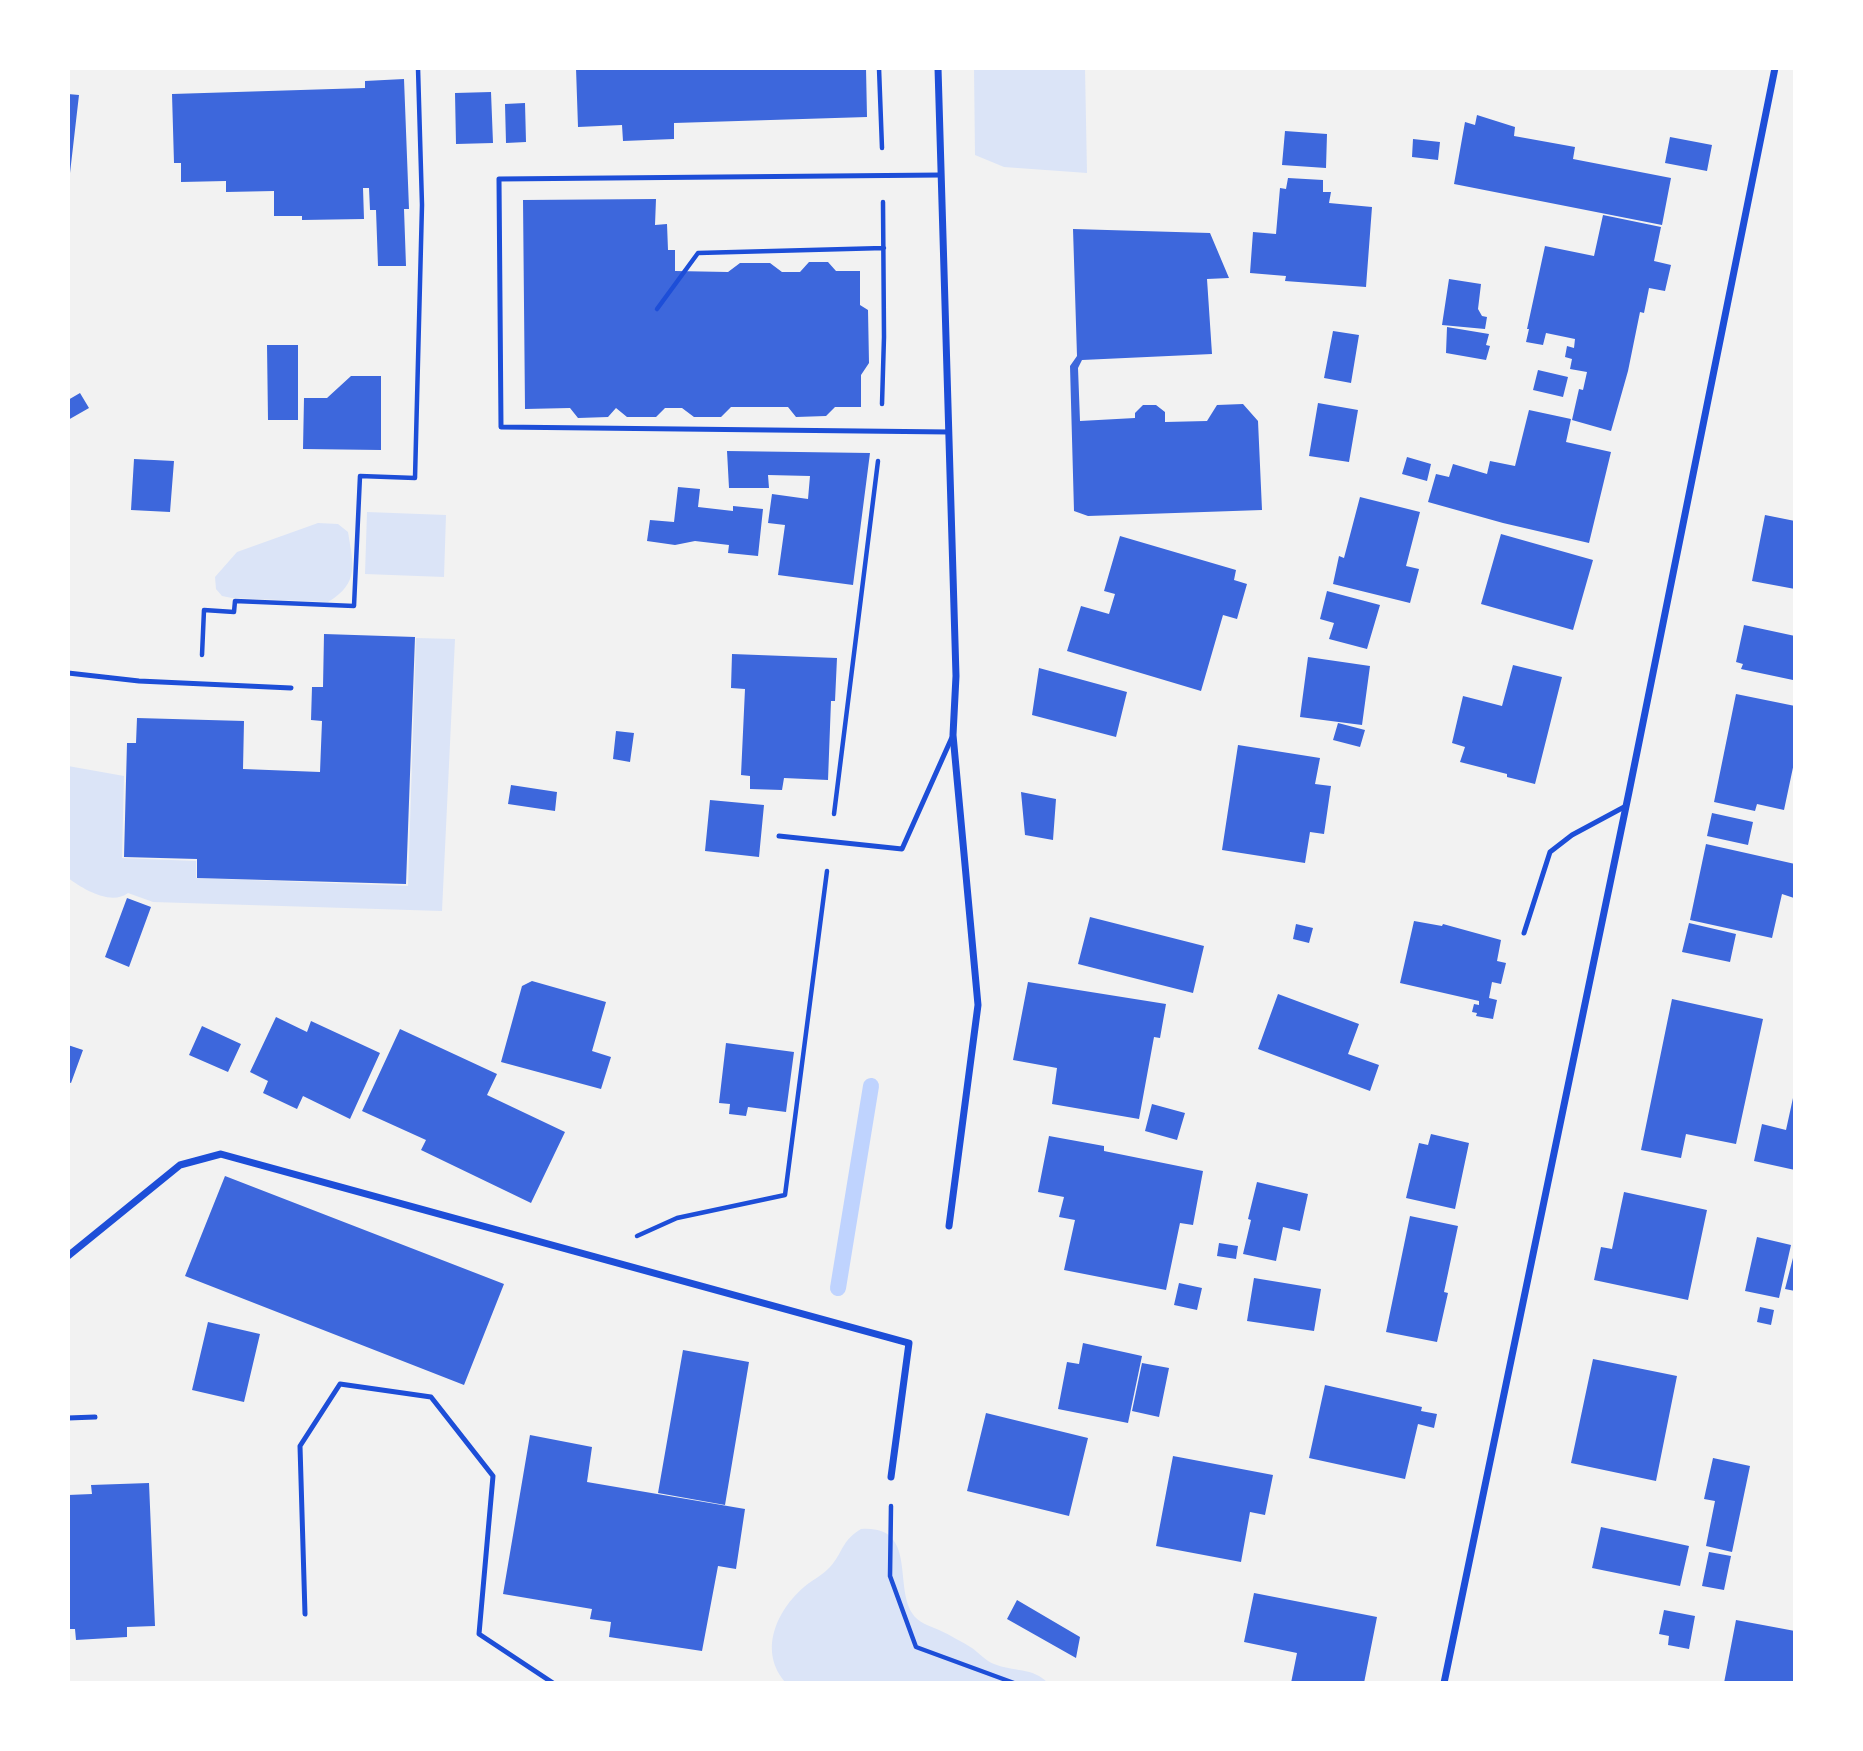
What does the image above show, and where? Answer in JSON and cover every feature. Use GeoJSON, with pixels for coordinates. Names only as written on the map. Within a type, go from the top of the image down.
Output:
{"type":"FeatureCollection","features":[{"type":"Feature","properties":{"kind":"street"},"geometry":{"type":"LineString","coordinates":[[938,68],[956,677],[953,734],[978,1005],[949,1226]]}},
{"type":"Feature","properties":{"kind":"street"},"geometry":{"type":"LineString","coordinates":[[1444,1683],[1626,806],[1775,68]]}},
{"type":"Feature","properties":{"kind":"street"},"geometry":{"type":"LineString","coordinates":[[68,1256],[180,1165],[221,1154],[909,1343],[891,1477]]}},
{"type":"Feature","properties":{"kind":"lane"},"geometry":{"type":"LineString","coordinates":[[941,174],[499,179],[501,427],[949,432]]}},
{"type":"Feature","properties":{"kind":"lane"},"geometry":{"type":"LineString","coordinates":[[68,674],[139,681],[291,688]]}},
{"type":"Feature","properties":{"kind":"lane"},"geometry":{"type":"LineString","coordinates":[[779,836],[902,849],[953,734]]}},
{"type":"Feature","properties":{"kind":"lane"},"geometry":{"type":"LineString","coordinates":[[1524,933],[1550,852],[1572,835],[1626,806]]}},
{"type":"Feature","properties":{"kind":"lane"},"geometry":{"type":"LineString","coordinates":[[305,1614],[300,1446],[340,1384],[430,1397],[493,1476],[479,1634],[552,1683]]}},
{"type":"Feature","properties":{"kind":"lane"},"geometry":{"type":"LineString","coordinates":[[68,1418],[95,1417]]}},
{"type":"Feature","properties":{"kind":"path"},"geometry":{"type":"LineString","coordinates":[[201,684],[204,610],[234,612],[235,601],[354,606],[360,476],[415,478],[422,205],[418,68]]}},
{"type":"Feature","properties":{"kind":"path"},"geometry":{"type":"LineString","coordinates":[[657,309],[698,253],[884,248]]}},
{"type":"Feature","properties":{"kind":"path"},"geometry":{"type":"LineString","coordinates":[[595,1255],[677,1218],[785,1195],[826,878]]}},
{"type":"Feature","properties":{"kind":"path"},"geometry":{"type":"LineString","coordinates":[[891,1477],[890,1576],[916,1647],[1014,1683]]}},
{"type":"Feature","properties":{"kind":"shaded area"},"geometry":{"type":"Polygon","coordinates":[[[974,68],[1085,68],[1087,173],[1004,167],[975,155],[974,68]]]}},
{"type":"Feature","properties":{"kind":"shaded area"},"geometry":{"type":"Polygon","coordinates":[[[367,512],[446,515],[444,577],[365,574],[367,512]]]}},
{"type":"Feature","properties":{"kind":"shaded area"},"geometry":{"type":"Polygon","coordinates":[[[318,523],[338,524],[348,532],[351,554],[350,580],[338,595],[328,602],[232,598],[222,596],[216,589],[215,577],[237,552],[318,523]]]}},
{"type":"Feature","properties":{"kind":"shaded area"},"geometry":{"type":"Polygon","coordinates":[[[416,638],[455,639],[442,911],[153,902],[128,893],[121,897],[106,897],[89,891],[68,878],[68,766],[124,776],[122,858],[196,861],[196,878],[408,886],[416,638]]]}},
{"type":"Feature","properties":{"kind":"shaded area"},"geometry":{"type":"Polygon","coordinates":[[[861,1529],[879,1530],[890,1536],[897,1546],[907,1601],[917,1619],[968,1646],[991,1663],[1036,1674],[1048,1683],[786,1683],[773,1658],[774,1632],[779,1620],[794,1597],[827,1570],[850,1538],[861,1529]]]}},
{"type":"Feature","properties":{"kind":"building"},"geometry":{"type":"Polygon","coordinates":[[[576,68],[866,68],[867,117],[674,123],[674,139],[623,141],[622,125],[578,127],[576,68]]]}},
{"type":"Feature","properties":{"kind":"building"},"geometry":{"type":"Polygon","coordinates":[[[404,79],[409,209],[404,209],[406,266],[378,266],[376,210],[370,210],[369,188],[363,188],[364,219],[302,220],[302,216],[274,216],[274,191],[226,192],[226,181],[181,182],[181,163],[174,163],[172,94],[365,88],[365,81],[404,79]]]}},
{"type":"Feature","properties":{"kind":"building"},"geometry":{"type":"Polygon","coordinates":[[[491,92],[493,143],[456,144],[455,93],[491,92]]]}},
{"type":"Feature","properties":{"kind":"building"},"geometry":{"type":"Polygon","coordinates":[[[68,94],[79,95],[70,173],[68,173],[68,94]]]}},
{"type":"Feature","properties":{"kind":"building"},"geometry":{"type":"Polygon","coordinates":[[[525,103],[526,142],[506,143],[505,104],[525,103]]]}},
{"type":"Feature","properties":{"kind":"building"},"geometry":{"type":"Polygon","coordinates":[[[1477,115],[1515,127],[1514,136],[1575,147],[1573,159],[1671,178],[1662,225],[1454,184],[1465,122],[1475,125],[1477,115]]]}},
{"type":"Feature","properties":{"kind":"building"},"geometry":{"type":"Polygon","coordinates":[[[1285,131],[1327,134],[1326,168],[1282,165],[1285,131]]]}},
{"type":"Feature","properties":{"kind":"building"},"geometry":{"type":"Polygon","coordinates":[[[1670,137],[1712,145],[1707,171],[1665,163],[1670,137]]]}},
{"type":"Feature","properties":{"kind":"building"},"geometry":{"type":"Polygon","coordinates":[[[1413,139],[1440,142],[1438,160],[1412,157],[1413,139]]]}},
{"type":"Feature","properties":{"kind":"building"},"geometry":{"type":"Polygon","coordinates":[[[1288,178],[1323,180],[1323,192],[1331,192],[1329,203],[1372,207],[1366,287],[1285,281],[1286,276],[1250,273],[1253,232],[1276,234],[1280,188],[1286,189],[1288,178]]]}},
{"type":"Feature","properties":{"kind":"building"},"geometry":{"type":"Polygon","coordinates":[[[656,199],[655,225],[667,224],[668,250],[675,250],[675,271],[728,272],[740,263],[770,263],[782,272],[800,272],[809,262],[828,262],[836,271],[860,271],[860,305],[868,310],[869,363],[861,375],[861,407],[835,407],[826,416],[796,417],[788,407],[731,407],[721,417],[694,417],[682,408],[665,408],[656,417],[627,417],[616,408],[608,417],[578,418],[570,408],[525,409],[523,200],[656,199]]]}},
{"type":"Feature","properties":{"kind":"building"},"geometry":{"type":"Polygon","coordinates":[[[1603,215],[1661,227],[1654,261],[1671,265],[1665,291],[1649,288],[1644,313],[1640,312],[1628,371],[1611,431],[1572,420],[1579,389],[1583,390],[1587,372],[1570,369],[1572,359],[1565,357],[1567,346],[1574,348],[1575,339],[1546,333],[1543,345],[1526,342],[1545,246],[1594,256],[1603,215]]]}},
{"type":"Feature","properties":{"kind":"building"},"geometry":{"type":"Polygon","coordinates":[[[1073,229],[1210,233],[1229,278],[1207,279],[1212,354],[1082,360],[1078,368],[1080,421],[1135,418],[1135,413],[1143,405],[1156,405],[1165,412],[1165,422],[1207,421],[1217,405],[1243,404],[1258,421],[1262,510],[1088,516],[1074,511],[1070,366],[1077,356],[1073,229]]]}},
{"type":"Feature","properties":{"kind":"building"},"geometry":{"type":"Polygon","coordinates":[[[1449,279],[1481,284],[1478,309],[1482,316],[1487,317],[1485,329],[1442,325],[1449,279]]]}},
{"type":"Feature","properties":{"kind":"building"},"geometry":{"type":"Polygon","coordinates":[[[1447,327],[1489,334],[1486,345],[1490,346],[1486,360],[1446,353],[1447,327]]]}},
{"type":"Feature","properties":{"kind":"building"},"geometry":{"type":"Polygon","coordinates":[[[1333,331],[1359,335],[1351,383],[1324,378],[1333,331]]]}},
{"type":"Feature","properties":{"kind":"building"},"geometry":{"type":"Polygon","coordinates":[[[267,345],[298,345],[298,420],[268,420],[267,345]]]}},
{"type":"Feature","properties":{"kind":"building"},"geometry":{"type":"Polygon","coordinates":[[[1538,370],[1568,377],[1563,397],[1533,390],[1538,370]]]}},
{"type":"Feature","properties":{"kind":"building"},"geometry":{"type":"Polygon","coordinates":[[[351,376],[381,376],[381,450],[303,449],[304,398],[327,398],[351,376]]]}},
{"type":"Feature","properties":{"kind":"building"},"geometry":{"type":"Polygon","coordinates":[[[80,393],[89,408],[68,420],[68,400],[80,393]]]}},
{"type":"Feature","properties":{"kind":"building"},"geometry":{"type":"Polygon","coordinates":[[[1318,403],[1358,410],[1349,462],[1309,456],[1318,403]]]}},
{"type":"Feature","properties":{"kind":"building"},"geometry":{"type":"Polygon","coordinates":[[[1529,410],[1571,419],[1566,442],[1611,452],[1589,543],[1428,502],[1436,474],[1449,477],[1453,464],[1487,474],[1490,461],[1515,466],[1529,410]]]}},
{"type":"Feature","properties":{"kind":"building"},"geometry":{"type":"Polygon","coordinates":[[[727,451],[870,453],[853,585],[778,575],[785,525],[768,523],[772,494],[808,499],[810,476],[768,475],[769,488],[729,488],[727,451]]]}},
{"type":"Feature","properties":{"kind":"building"},"geometry":{"type":"Polygon","coordinates":[[[1407,457],[1431,464],[1427,481],[1402,474],[1407,457]]]}},
{"type":"Feature","properties":{"kind":"building"},"geometry":{"type":"Polygon","coordinates":[[[134,459],[174,461],[170,512],[131,510],[134,459]]]}},
{"type":"Feature","properties":{"kind":"building"},"geometry":{"type":"Polygon","coordinates":[[[678,487],[700,489],[698,507],[733,511],[733,506],[763,509],[758,556],[728,553],[729,545],[695,541],[675,545],[647,541],[650,520],[674,522],[678,487]]]}},
{"type":"Feature","properties":{"kind":"building"},"geometry":{"type":"Polygon","coordinates":[[[1360,497],[1420,512],[1406,566],[1419,569],[1410,603],[1333,584],[1339,556],[1344,558],[1360,497]]]}},
{"type":"Feature","properties":{"kind":"building"},"geometry":{"type":"Polygon","coordinates":[[[1765,515],[1795,521],[1795,589],[1752,581],[1765,515]]]}},
{"type":"Feature","properties":{"kind":"building"},"geometry":{"type":"Polygon","coordinates":[[[1501,534],[1593,560],[1573,630],[1481,604],[1501,534]]]}},
{"type":"Feature","properties":{"kind":"building"},"geometry":{"type":"Polygon","coordinates":[[[1120,536],[1236,570],[1234,580],[1247,584],[1237,619],[1223,615],[1201,691],[1067,651],[1081,606],[1109,614],[1115,594],[1104,591],[1120,536]]]}},
{"type":"Feature","properties":{"kind":"building"},"geometry":{"type":"Polygon","coordinates":[[[1327,591],[1380,605],[1367,649],[1329,639],[1334,623],[1320,619],[1327,591]]]}},
{"type":"Feature","properties":{"kind":"building"},"geometry":{"type":"Polygon","coordinates":[[[1744,625],[1795,636],[1793,680],[1741,669],[1743,664],[1736,662],[1744,625]]]}},
{"type":"Feature","properties":{"kind":"building"},"geometry":{"type":"Polygon","coordinates":[[[324,634],[415,637],[406,884],[197,878],[197,859],[124,857],[127,743],[136,743],[137,718],[244,721],[243,769],[320,772],[322,721],[311,720],[312,687],[323,687],[324,634]]]}},
{"type":"Feature","properties":{"kind":"building"},"geometry":{"type":"Polygon","coordinates":[[[732,654],[837,658],[835,701],[831,701],[828,780],[784,778],[782,790],[750,789],[750,776],[741,775],[745,689],[731,688],[732,654]]]}},
{"type":"Feature","properties":{"kind":"building"},"geometry":{"type":"Polygon","coordinates":[[[1308,657],[1370,666],[1362,725],[1300,717],[1308,657]]]}},
{"type":"Feature","properties":{"kind":"building"},"geometry":{"type":"Polygon","coordinates":[[[1513,665],[1562,677],[1535,784],[1460,762],[1465,747],[1452,743],[1463,696],[1502,706],[1513,665]]]}},
{"type":"Feature","properties":{"kind":"building"},"geometry":{"type":"Polygon","coordinates":[[[1039,668],[1127,692],[1116,737],[1032,715],[1039,668]]]}},
{"type":"Feature","properties":{"kind":"building"},"geometry":{"type":"Polygon","coordinates":[[[1736,694],[1795,706],[1795,758],[1784,810],[1757,804],[1755,811],[1714,802],[1736,694]]]}},
{"type":"Feature","properties":{"kind":"building"},"geometry":{"type":"Polygon","coordinates":[[[1338,723],[1365,730],[1360,747],[1333,740],[1338,723]]]}},
{"type":"Feature","properties":{"kind":"building"},"geometry":{"type":"Polygon","coordinates":[[[616,731],[634,733],[630,762],[613,759],[616,731]]]}},
{"type":"Feature","properties":{"kind":"building"},"geometry":{"type":"Polygon","coordinates":[[[1238,745],[1320,758],[1315,784],[1331,786],[1324,834],[1310,832],[1305,863],[1222,850],[1238,745]]]}},
{"type":"Feature","properties":{"kind":"building"},"geometry":{"type":"Polygon","coordinates":[[[511,785],[557,792],[555,811],[508,804],[511,785]]]}},
{"type":"Feature","properties":{"kind":"building"},"geometry":{"type":"Polygon","coordinates":[[[1021,792],[1056,799],[1053,840],[1025,835],[1021,792]]]}},
{"type":"Feature","properties":{"kind":"building"},"geometry":{"type":"Polygon","coordinates":[[[710,800],[764,805],[759,857],[705,851],[710,800]]]}},
{"type":"Feature","properties":{"kind":"building"},"geometry":{"type":"Polygon","coordinates":[[[1712,813],[1753,822],[1748,845],[1707,836],[1712,813]]]}},
{"type":"Feature","properties":{"kind":"building"},"geometry":{"type":"Polygon","coordinates":[[[1706,844],[1795,864],[1794,898],[1782,894],[1772,938],[1690,920],[1706,844]]]}},
{"type":"Feature","properties":{"kind":"building"},"geometry":{"type":"Polygon","coordinates":[[[127,898],[151,907],[129,967],[105,957],[127,898]]]}},
{"type":"Feature","properties":{"kind":"building"},"geometry":{"type":"Polygon","coordinates":[[[1090,917],[1204,946],[1193,993],[1078,964],[1090,917]]]}},
{"type":"Feature","properties":{"kind":"building"},"geometry":{"type":"Polygon","coordinates":[[[1414,921],[1443,924],[1501,940],[1497,961],[1506,963],[1501,984],[1492,982],[1489,998],[1497,1000],[1493,1019],[1476,1016],[1477,1013],[1472,1012],[1474,1004],[1479,1005],[1479,1001],[1400,983],[1414,921]]]}},
{"type":"Feature","properties":{"kind":"building"},"geometry":{"type":"Polygon","coordinates":[[[1689,923],[1736,934],[1730,962],[1682,952],[1689,923]]]}},
{"type":"Feature","properties":{"kind":"building"},"geometry":{"type":"Polygon","coordinates":[[[1296,924],[1313,928],[1309,943],[1293,939],[1296,924]]]}},
{"type":"Feature","properties":{"kind":"building"},"geometry":{"type":"Polygon","coordinates":[[[532,981],[606,1002],[592,1051],[611,1057],[601,1089],[501,1062],[522,986],[532,981]]]}},
{"type":"Feature","properties":{"kind":"building"},"geometry":{"type":"Polygon","coordinates":[[[1028,982],[1166,1004],[1160,1038],[1154,1037],[1139,1119],[1052,1104],[1057,1068],[1013,1060],[1028,982]]]}},
{"type":"Feature","properties":{"kind":"building"},"geometry":{"type":"Polygon","coordinates":[[[1278,994],[1359,1024],[1348,1054],[1379,1065],[1370,1091],[1258,1049],[1278,994]]]}},
{"type":"Feature","properties":{"kind":"building"},"geometry":{"type":"Polygon","coordinates":[[[1672,999],[1763,1019],[1736,1144],[1686,1134],[1681,1158],[1641,1150],[1672,999]]]}},
{"type":"Feature","properties":{"kind":"building"},"geometry":{"type":"Polygon","coordinates":[[[276,1017],[307,1032],[311,1021],[380,1053],[350,1119],[303,1096],[297,1109],[263,1093],[268,1081],[250,1072],[276,1017]]]}},
{"type":"Feature","properties":{"kind":"building"},"geometry":{"type":"Polygon","coordinates":[[[202,1026],[241,1044],[228,1072],[189,1055],[202,1026]]]}},
{"type":"Feature","properties":{"kind":"building"},"geometry":{"type":"Polygon","coordinates":[[[400,1029],[497,1074],[487,1095],[565,1132],[531,1203],[421,1150],[426,1140],[362,1111],[400,1029]]]}},
{"type":"Feature","properties":{"kind":"building"},"geometry":{"type":"Polygon","coordinates":[[[726,1043],[794,1052],[786,1112],[748,1107],[746,1116],[729,1114],[730,1104],[719,1103],[726,1043]]]}},
{"type":"Feature","properties":{"kind":"building"},"geometry":{"type":"Polygon","coordinates":[[[68,1045],[83,1050],[71,1083],[68,1082],[68,1045]]]}},
{"type":"Feature","properties":{"kind":"building"},"geometry":{"type":"Polygon","coordinates":[[[1793,1098],[1795,1170],[1754,1161],[1762,1124],[1786,1130],[1793,1098]]]}},
{"type":"Feature","properties":{"kind":"building"},"geometry":{"type":"Polygon","coordinates":[[[1152,1104],[1185,1113],[1177,1140],[1145,1131],[1152,1104]]]}},
{"type":"Feature","properties":{"kind":"building"},"geometry":{"type":"Polygon","coordinates":[[[1431,1134],[1469,1143],[1455,1209],[1406,1198],[1419,1143],[1428,1145],[1431,1134]]]}},
{"type":"Feature","properties":{"kind":"building"},"geometry":{"type":"Polygon","coordinates":[[[1049,1136],[1104,1146],[1104,1151],[1203,1171],[1193,1225],[1180,1223],[1166,1290],[1064,1270],[1075,1220],[1059,1217],[1064,1197],[1038,1192],[1049,1136]]]}},
{"type":"Feature","properties":{"kind":"building"},"geometry":{"type":"Polygon","coordinates":[[[225,1176],[504,1284],[464,1385],[185,1276],[225,1176]]]}},
{"type":"Feature","properties":{"kind":"building"},"geometry":{"type":"Polygon","coordinates":[[[1257,1182],[1308,1194],[1300,1231],[1283,1227],[1276,1261],[1243,1254],[1257,1182]]]}},
{"type":"Feature","properties":{"kind":"building"},"geometry":{"type":"Polygon","coordinates":[[[1624,1192],[1707,1210],[1688,1300],[1594,1280],[1601,1247],[1612,1249],[1624,1192]]]}},
{"type":"Feature","properties":{"kind":"building"},"geometry":{"type":"Polygon","coordinates":[[[1410,1216],[1458,1226],[1437,1342],[1386,1332],[1410,1216]]]}},
{"type":"Feature","properties":{"kind":"building"},"geometry":{"type":"Polygon","coordinates":[[[1757,1237],[1791,1245],[1779,1298],[1745,1291],[1757,1237]]]}},
{"type":"Feature","properties":{"kind":"building"},"geometry":{"type":"Polygon","coordinates":[[[1219,1243],[1238,1246],[1236,1259],[1217,1256],[1219,1243]]]}},
{"type":"Feature","properties":{"kind":"building"},"geometry":{"type":"Polygon","coordinates":[[[1795,1254],[1795,1291],[1785,1289],[1795,1254]]]}},
{"type":"Feature","properties":{"kind":"building"},"geometry":{"type":"Polygon","coordinates":[[[1254,1278],[1321,1289],[1314,1331],[1247,1321],[1254,1278]]]}},
{"type":"Feature","properties":{"kind":"building"},"geometry":{"type":"Polygon","coordinates":[[[1179,1283],[1202,1288],[1197,1310],[1174,1305],[1179,1283]]]}},
{"type":"Feature","properties":{"kind":"building"},"geometry":{"type":"Polygon","coordinates":[[[1760,1307],[1774,1310],[1771,1325],[1757,1322],[1760,1307]]]}},
{"type":"Feature","properties":{"kind":"building"},"geometry":{"type":"Polygon","coordinates":[[[208,1322],[260,1334],[244,1402],[192,1390],[208,1322]]]}},
{"type":"Feature","properties":{"kind":"building"},"geometry":{"type":"Polygon","coordinates":[[[1083,1343],[1142,1356],[1128,1423],[1058,1409],[1067,1362],[1079,1364],[1083,1343]]]}},
{"type":"Feature","properties":{"kind":"building"},"geometry":{"type":"Polygon","coordinates":[[[683,1350],[749,1362],[725,1505],[658,1493],[683,1350]]]}},
{"type":"Feature","properties":{"kind":"building"},"geometry":{"type":"Polygon","coordinates":[[[1593,1359],[1677,1376],[1656,1481],[1571,1463],[1593,1359]]]}},
{"type":"Feature","properties":{"kind":"building"},"geometry":{"type":"Polygon","coordinates":[[[1142,1363],[1169,1368],[1159,1417],[1132,1411],[1142,1363]]]}},
{"type":"Feature","properties":{"kind":"building"},"geometry":{"type":"Polygon","coordinates":[[[1325,1385],[1422,1407],[1421,1411],[1437,1414],[1434,1428],[1418,1424],[1405,1479],[1309,1458],[1325,1385]]]}},
{"type":"Feature","properties":{"kind":"building"},"geometry":{"type":"Polygon","coordinates":[[[986,1413],[1088,1438],[1069,1516],[967,1491],[986,1413]]]}},
{"type":"Feature","properties":{"kind":"building"},"geometry":{"type":"Polygon","coordinates":[[[530,1435],[592,1447],[587,1482],[745,1509],[736,1569],[718,1566],[702,1651],[609,1637],[611,1622],[590,1619],[592,1609],[503,1594],[530,1435]]]}},
{"type":"Feature","properties":{"kind":"building"},"geometry":{"type":"Polygon","coordinates":[[[1173,1456],[1273,1475],[1265,1515],[1250,1512],[1241,1562],[1156,1546],[1173,1456]]]}},
{"type":"Feature","properties":{"kind":"building"},"geometry":{"type":"Polygon","coordinates":[[[1713,1458],[1750,1466],[1732,1552],[1706,1546],[1715,1501],[1704,1499],[1713,1458]]]}},
{"type":"Feature","properties":{"kind":"building"},"geometry":{"type":"Polygon","coordinates":[[[149,1483],[155,1626],[127,1627],[127,1637],[76,1640],[75,1629],[68,1629],[68,1495],[92,1494],[91,1485],[149,1483]]]}},
{"type":"Feature","properties":{"kind":"building"},"geometry":{"type":"Polygon","coordinates":[[[1601,1527],[1689,1546],[1680,1586],[1592,1568],[1601,1527]]]}},
{"type":"Feature","properties":{"kind":"building"},"geometry":{"type":"Polygon","coordinates":[[[1709,1552],[1731,1556],[1724,1590],[1702,1586],[1709,1552]]]}},
{"type":"Feature","properties":{"kind":"building"},"geometry":{"type":"Polygon","coordinates":[[[1254,1593],[1377,1617],[1364,1683],[1291,1683],[1297,1653],[1244,1642],[1254,1593]]]}},
{"type":"Feature","properties":{"kind":"building"},"geometry":{"type":"Polygon","coordinates":[[[1017,1600],[1080,1637],[1076,1658],[1007,1619],[1017,1600]]]}},
{"type":"Feature","properties":{"kind":"building"},"geometry":{"type":"Polygon","coordinates":[[[1664,1610],[1695,1616],[1689,1649],[1668,1645],[1669,1636],[1659,1634],[1664,1610]]]}},
{"type":"Feature","properties":{"kind":"building"},"geometry":{"type":"Polygon","coordinates":[[[1736,1620],[1795,1631],[1795,1683],[1724,1683],[1736,1620]]]}},
{"type":"Feature","properties":{"kind":"waterway"},"geometry":{"type":"LineString","coordinates":[[838,1288],[871,1086]]}}]}
